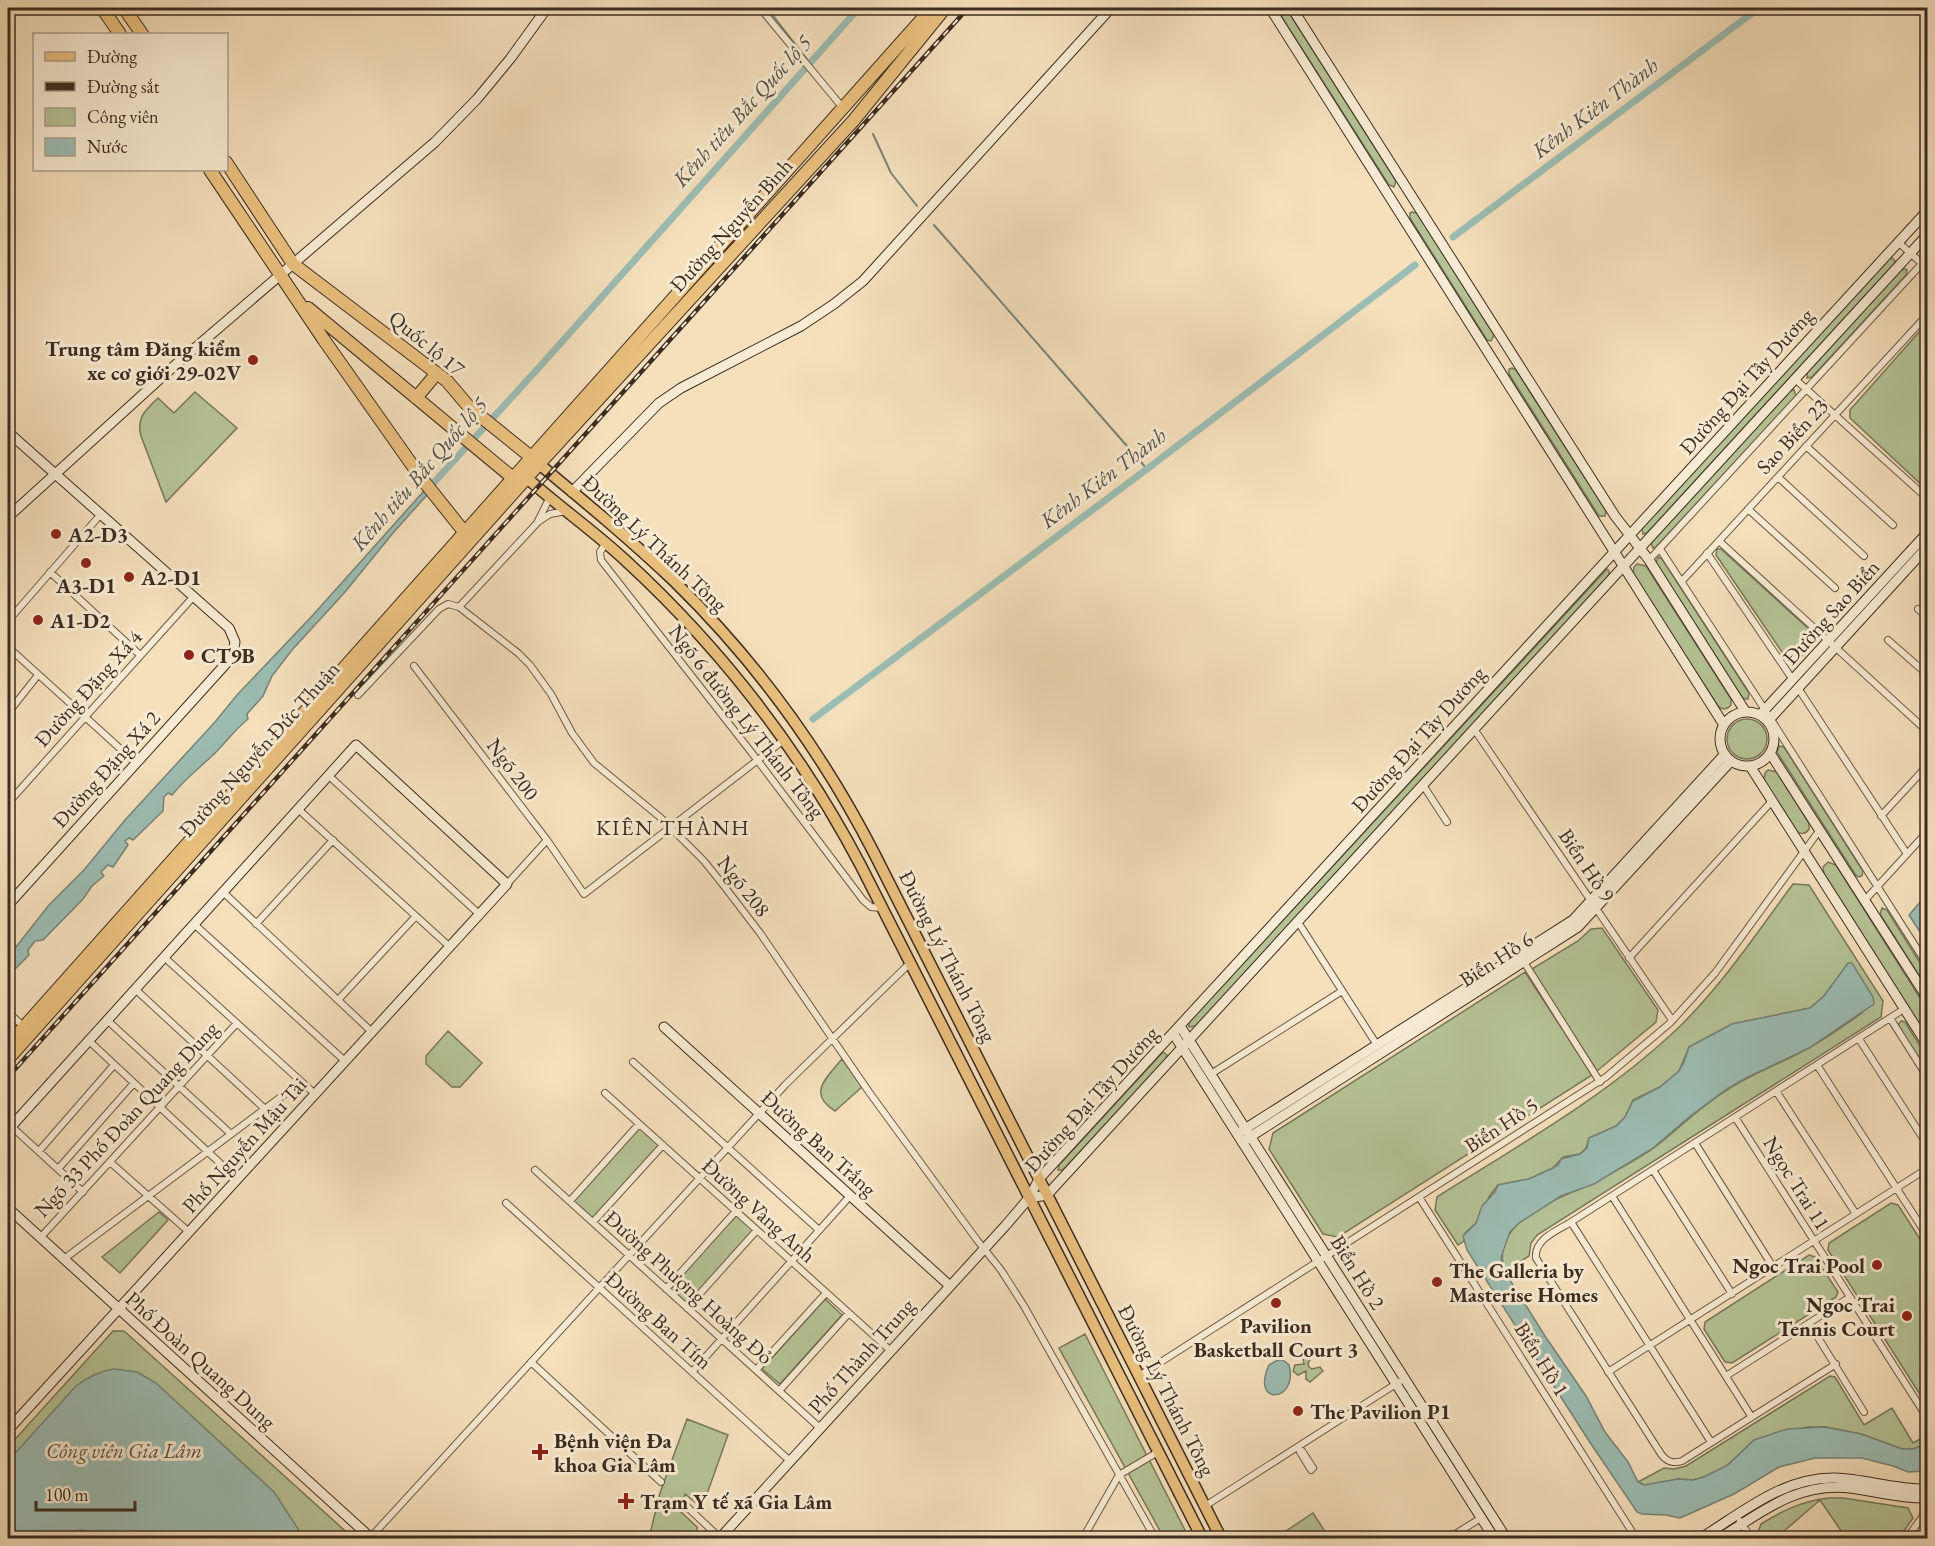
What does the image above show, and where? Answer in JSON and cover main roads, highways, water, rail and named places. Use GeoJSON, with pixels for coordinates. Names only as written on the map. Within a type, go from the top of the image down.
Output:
{"type":"FeatureCollection","features":[{"type":"Feature","properties":{"kind":"highway"},"geometry":{"type":"LineString","coordinates":[[102,8],[118,31],[128,12],[141,33]]}},
{"type":"Feature","properties":{"kind":"highway","name":"Đường Nguyễn Bình"},"geometry":{"type":"LineString","coordinates":[[535,460],[932,8]]}},
{"type":"Feature","properties":{"kind":"highway","name":"Đường Nguyễn Bình"},"geometry":{"type":"LineString","coordinates":[[535,460],[854,120],[945,8]]}},
{"type":"Feature","properties":{"kind":"highway"},"geometry":{"type":"LineString","coordinates":[[843,109],[854,120]]}},
{"type":"Feature","properties":{"kind":"highway","name":"Quốc lộ 17"},"geometry":{"type":"LineString","coordinates":[[228,165],[293,264],[447,381],[481,418],[535,460]]}},
{"type":"Feature","properties":{"kind":"highway"},"geometry":{"type":"LineString","coordinates":[[211,171],[324,340],[422,479],[465,533]]}},
{"type":"Feature","properties":{"kind":"highway"},"geometry":{"type":"LineString","coordinates":[[296,298],[513,478],[527,478]]}},
{"type":"Feature","properties":{"kind":"highway"},"geometry":{"type":"LineString","coordinates":[[416,398],[437,373]]}},
{"type":"Feature","properties":{"kind":"highway","name":"Đường Nguyễn Đức Thuận"},"geometry":{"type":"LineString","coordinates":[[27,1030],[513,478],[535,460]]}},
{"type":"Feature","properties":{"kind":"highway","name":"Đường Nguyễn Đức Thuận"},"geometry":{"type":"LineString","coordinates":[[8,1059],[11,1042],[27,1030],[527,478],[535,460]]}},
{"type":"Feature","properties":{"kind":"main road","name":"Đường Lý Thánh Tông"},"geometry":{"type":"LineString","coordinates":[[535,460],[646,555],[717,626],[768,687],[823,764],[868,843],[1221,1539]]}},
{"type":"Feature","properties":{"kind":"main road","name":"Đường Lý Thánh Tông"},"geometry":{"type":"LineString","coordinates":[[527,478],[634,568],[717,652],[785,739],[826,801],[1202,1539]]}},
{"type":"Feature","properties":{"kind":"main road"},"geometry":{"type":"LineString","coordinates":[[634,568],[646,555]]}},
{"type":"Feature","properties":{"kind":"main road"},"geometry":{"type":"LineString","coordinates":[[854,852],[868,843]]}},
{"type":"Feature","properties":{"kind":"water"},"geometry":{"type":"Polygon","coordinates":[[[432,482],[435,486],[345,592],[292,650],[272,676],[263,696],[247,714],[248,719],[172,795],[168,793],[164,797],[163,811],[133,840],[129,838],[125,841],[128,845],[113,867],[108,865],[101,872],[104,876],[43,940],[35,941],[28,950],[29,955],[8,976],[8,957],[49,905],[84,870],[125,820],[237,695],[313,615],[432,482]]]}},
{"type":"Feature","properties":{"kind":"water"},"geometry":{"type":"Polygon","coordinates":[[[1927,894],[1927,932],[1922,935],[1909,915],[1927,894]]]}},
{"type":"Feature","properties":{"kind":"water"},"geometry":{"type":"Polygon","coordinates":[[[1848,963],[1852,963],[1873,997],[1874,1004],[1809,1048],[1727,1089],[1653,1148],[1594,1184],[1561,1196],[1519,1223],[1510,1232],[1501,1257],[1502,1264],[1545,1336],[1586,1396],[1605,1432],[1628,1462],[1638,1482],[1644,1485],[1704,1477],[1728,1465],[1754,1440],[1787,1429],[1825,1427],[1861,1434],[1902,1449],[1913,1449],[1927,1444],[1927,1471],[1908,1472],[1862,1458],[1815,1458],[1779,1467],[1734,1494],[1680,1518],[1642,1514],[1637,1512],[1589,1441],[1467,1250],[1463,1236],[1476,1223],[1482,1206],[1495,1192],[1498,1185],[1529,1179],[1553,1168],[1559,1164],[1561,1159],[1580,1154],[1587,1148],[1589,1138],[1616,1126],[1625,1117],[1633,1101],[1660,1087],[1679,1071],[1689,1047],[1732,1024],[1810,1008],[1824,996],[1848,963]]]}},
{"type":"Feature","properties":{"kind":"water"},"geometry":{"type":"Polygon","coordinates":[[[1283,1360],[1289,1365],[1290,1377],[1287,1387],[1276,1395],[1270,1393],[1266,1388],[1265,1379],[1269,1365],[1283,1360]]]}},
{"type":"Feature","properties":{"kind":"water","name":"Công viên Gia Lâm"},"geometry":{"type":"Polygon","coordinates":[[[114,1369],[137,1372],[156,1383],[274,1492],[304,1538],[103,1538],[80,1530],[63,1533],[54,1538],[8,1537],[8,1461],[76,1386],[94,1375],[114,1369]]]}},
{"type":"Feature","properties":{"kind":"waterway"},"geometry":{"type":"LineString","coordinates":[[767,8],[813,67]]}},
{"type":"Feature","properties":{"kind":"waterway","name":"Kênh tiêu Bắc Quốc lộ 5"},"geometry":{"type":"LineString","coordinates":[[428,489],[859,8]]}},
{"type":"Feature","properties":{"kind":"waterway","name":"Kênh Kiên Thành"},"geometry":{"type":"LineString","coordinates":[[1453,237],[1759,8]]}},
{"type":"Feature","properties":{"kind":"waterway"},"geometry":{"type":"LineString","coordinates":[[873,134],[891,173],[917,206]]}},
{"type":"Feature","properties":{"kind":"waterway"},"geometry":{"type":"LineString","coordinates":[[934,225],[1147,469]]}},
{"type":"Feature","properties":{"kind":"waterway","name":"Kênh Kiên Thành"},"geometry":{"type":"LineString","coordinates":[[813,719],[1415,265]]}},
{"type":"Feature","properties":{"kind":"railway"},"geometry":{"type":"LineString","coordinates":[[8,1077],[968,8]]}},
{"type":"Feature","properties":{"kind":"place","name":"Trung tâm Đăng kiểm xe cơ giới 29-02V"},"geometry":{"type":"Point","coordinates":[253,360]}},
{"type":"Feature","properties":{"kind":"place","name":"A2-D3"},"geometry":{"type":"Point","coordinates":[56,534]}},
{"type":"Feature","properties":{"kind":"place","name":"A3-D1"},"geometry":{"type":"Point","coordinates":[86,563]}},
{"type":"Feature","properties":{"kind":"place","name":"A2-D1"},"geometry":{"type":"Point","coordinates":[129,577]}},
{"type":"Feature","properties":{"kind":"place","name":"A1-D2"},"geometry":{"type":"Point","coordinates":[38,620]}},
{"type":"Feature","properties":{"kind":"place","name":"CT9B"},"geometry":{"type":"Point","coordinates":[189,655]}},
{"type":"Feature","properties":{"kind":"place","name":"Ngoc Trai Pool"},"geometry":{"type":"Point","coordinates":[1877,1265]}},
{"type":"Feature","properties":{"kind":"place","name":"The Galleria by Masterise Homes"},"geometry":{"type":"Point","coordinates":[1437,1282]}},
{"type":"Feature","properties":{"kind":"place","name":"Pavilion Basketball Court 3"},"geometry":{"type":"Point","coordinates":[1276,1303]}},
{"type":"Feature","properties":{"kind":"place","name":"Ngoc Trai Tennis Court"},"geometry":{"type":"Point","coordinates":[1907,1316]}},
{"type":"Feature","properties":{"kind":"place","name":"The Pavilion P1"},"geometry":{"type":"Point","coordinates":[1298,1411]}},
{"type":"Feature","properties":{"kind":"place","name":"Bệnh viện Đa khoa Gia Lâm"},"geometry":{"type":"Point","coordinates":[540,1452]}},
{"type":"Feature","properties":{"kind":"place","name":"Trạm Y tế xã Gia Lâm"},"geometry":{"type":"Point","coordinates":[626,1501]}},
{"type":"Feature","properties":{"kind":"district","name":"KIÊN THÀNH"},"geometry":{"type":"Point","coordinates":[673,827]}}]}
